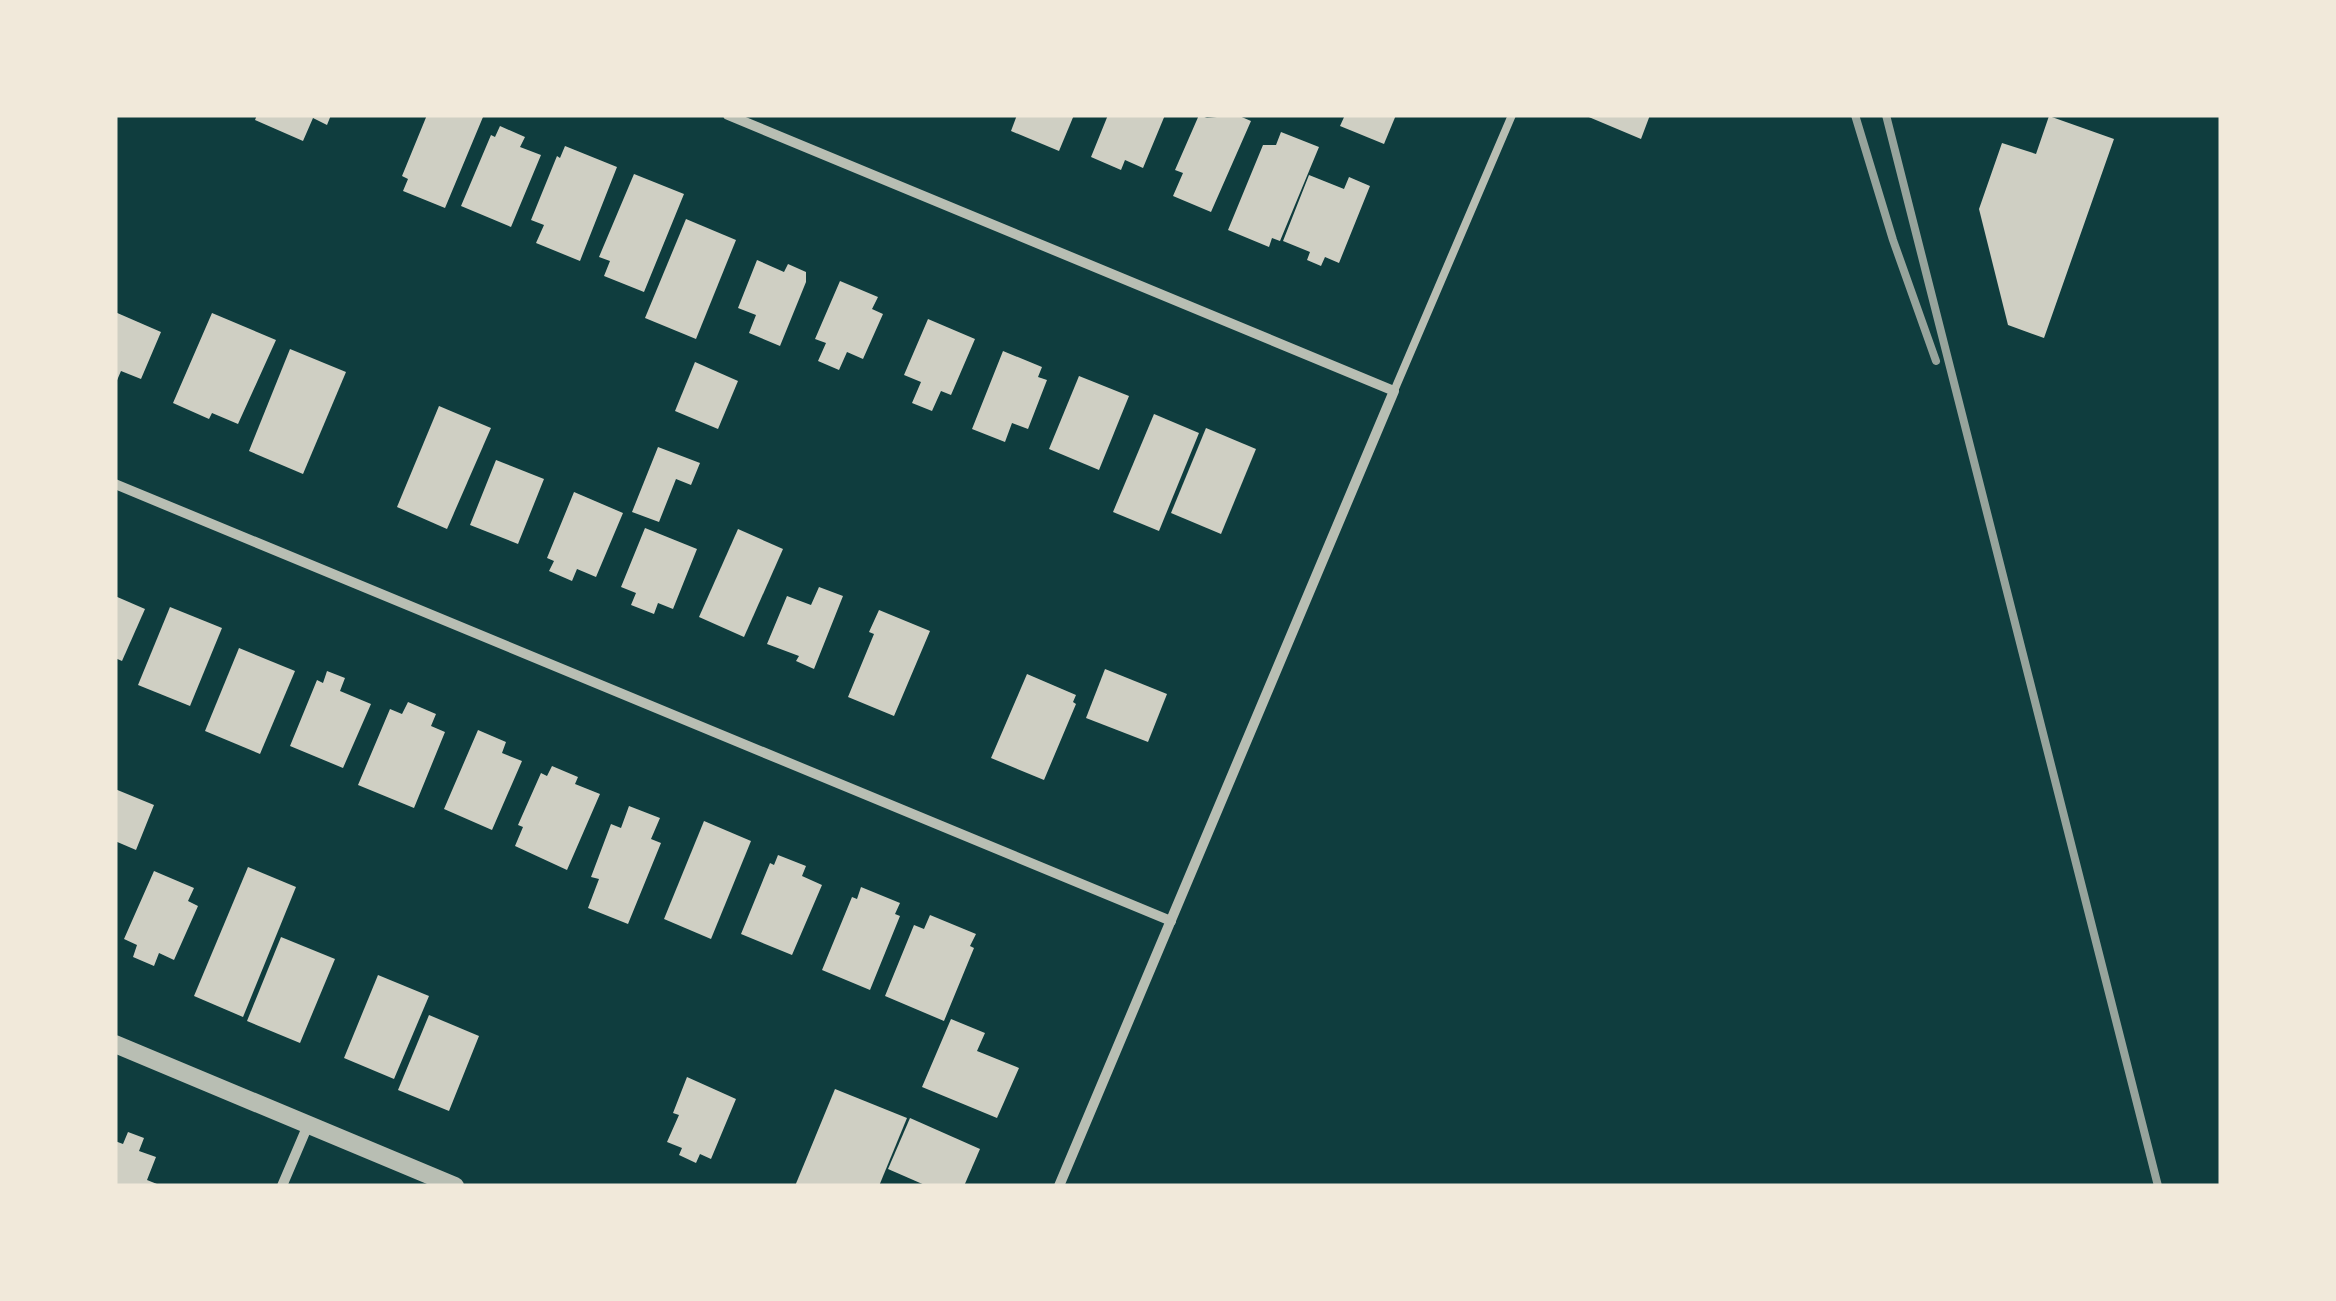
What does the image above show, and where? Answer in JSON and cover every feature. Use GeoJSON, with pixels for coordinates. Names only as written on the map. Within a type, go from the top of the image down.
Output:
{"type":"FeatureCollection","features":[{"type":"Feature","properties":{"kind":"street"},"geometry":{"type":"LineString","coordinates":[[728,115],[1394,391],[1059,1186]]}},
{"type":"Feature","properties":{"kind":"street"},"geometry":{"type":"LineString","coordinates":[[115,484],[1171,921]]}},
{"type":"Feature","properties":{"kind":"street"},"geometry":{"type":"LineString","coordinates":[[115,1044],[455,1186]]}},
{"type":"Feature","properties":{"kind":"street"},"geometry":{"type":"LineString","coordinates":[[282,1186],[308,1125]]}},
{"type":"Feature","properties":{"kind":"lane"},"geometry":{"type":"LineString","coordinates":[[1394,391],[1512,115]]}},
{"type":"Feature","properties":{"kind":"building"},"geometry":{"type":"Polygon","coordinates":[[[257,115],[331,115],[327,125],[313,118],[303,141],[255,120],[257,115]]]}},
{"type":"Feature","properties":{"kind":"building"},"geometry":{"type":"Polygon","coordinates":[[[427,115],[483,117],[445,208],[403,191],[408,179],[402,176],[427,115]]]}},
{"type":"Feature","properties":{"kind":"building"},"geometry":{"type":"Polygon","coordinates":[[[1017,115],[1074,115],[1059,151],[1011,131],[1017,115]]]}},
{"type":"Feature","properties":{"kind":"building"},"geometry":{"type":"Polygon","coordinates":[[[1108,115],[1165,115],[1143,168],[1125,160],[1121,170],[1091,157],[1108,115]]]}},
{"type":"Feature","properties":{"kind":"building"},"geometry":{"type":"Polygon","coordinates":[[[1199,115],[1237,115],[1251,121],[1211,212],[1173,196],[1183,173],[1175,170],[1199,115]]]}},
{"type":"Feature","properties":{"kind":"building"},"geometry":{"type":"Polygon","coordinates":[[[1345,115],[1396,115],[1384,144],[1340,126],[1345,115]]]}},
{"type":"Feature","properties":{"kind":"building"},"geometry":{"type":"Polygon","coordinates":[[[1584,115],[1650,115],[1641,139],[1584,115]]]}},
{"type":"Feature","properties":{"kind":"building"},"geometry":{"type":"Polygon","coordinates":[[[2049,116],[2114,139],[2044,338],[2008,325],[1979,209],[2002,143],[2036,154],[2049,116]]]}},
{"type":"Feature","properties":{"kind":"building"},"geometry":{"type":"Polygon","coordinates":[[[500,126],[525,137],[520,147],[541,155],[511,227],[461,206],[491,135],[495,137],[500,126]]]}},
{"type":"Feature","properties":{"kind":"building"},"geometry":{"type":"Polygon","coordinates":[[[1281,132],[1319,147],[1280,241],[1272,238],[1269,247],[1228,230],[1263,145],[1276,145],[1281,132]]]}},
{"type":"Feature","properties":{"kind":"building"},"geometry":{"type":"Polygon","coordinates":[[[565,146],[617,167],[580,261],[536,243],[544,225],[531,220],[557,156],[560,158],[565,146]]]}},
{"type":"Feature","properties":{"kind":"building"},"geometry":{"type":"Polygon","coordinates":[[[634,174],[684,194],[644,292],[604,276],[610,261],[599,257],[634,174]]]}},
{"type":"Feature","properties":{"kind":"building"},"geometry":{"type":"Polygon","coordinates":[[[1309,175],[1344,189],[1349,177],[1370,186],[1339,263],[1325,257],[1321,266],[1307,260],[1310,252],[1283,241],[1309,175]]]}},
{"type":"Feature","properties":{"kind":"building"},"geometry":{"type":"Polygon","coordinates":[[[686,219],[736,240],[696,339],[645,318],[686,219]]]}},
{"type":"Feature","properties":{"kind":"building"},"geometry":{"type":"Polygon","coordinates":[[[757,260],[784,272],[788,264],[806,272],[806,282],[780,346],[749,333],[756,315],[738,308],[757,260]]]}},
{"type":"Feature","properties":{"kind":"building"},"geometry":{"type":"Polygon","coordinates":[[[840,281],[878,297],[872,309],[883,314],[863,359],[847,352],[839,370],[818,361],[826,343],[815,339],[840,281]]]}},
{"type":"Feature","properties":{"kind":"building"},"geometry":{"type":"Polygon","coordinates":[[[115,312],[161,332],[141,379],[121,371],[115,385],[115,312]]]}},
{"type":"Feature","properties":{"kind":"building"},"geometry":{"type":"Polygon","coordinates":[[[212,313],[276,340],[238,424],[212,413],[209,419],[173,403],[212,313]]]}},
{"type":"Feature","properties":{"kind":"building"},"geometry":{"type":"Polygon","coordinates":[[[928,319],[975,339],[951,395],[941,391],[932,411],[912,403],[921,382],[904,375],[928,319]]]}},
{"type":"Feature","properties":{"kind":"building"},"geometry":{"type":"Polygon","coordinates":[[[290,349],[346,372],[303,474],[249,451],[290,349]]]}},
{"type":"Feature","properties":{"kind":"building"},"geometry":{"type":"Polygon","coordinates":[[[1003,351],[1042,367],[1038,377],[1047,380],[1028,429],[1012,423],[1005,442],[972,429],[1003,351]]]}},
{"type":"Feature","properties":{"kind":"building"},"geometry":{"type":"Polygon","coordinates":[[[695,362],[738,381],[718,429],[675,411],[695,362]]]}},
{"type":"Feature","properties":{"kind":"building"},"geometry":{"type":"Polygon","coordinates":[[[1079,376],[1129,396],[1099,470],[1049,449],[1079,376]]]}},
{"type":"Feature","properties":{"kind":"building"},"geometry":{"type":"Polygon","coordinates":[[[439,406],[491,428],[447,529],[397,507],[439,406]]]}},
{"type":"Feature","properties":{"kind":"building"},"geometry":{"type":"Polygon","coordinates":[[[1154,414],[1199,433],[1159,531],[1113,512],[1154,414]]]}},
{"type":"Feature","properties":{"kind":"building"},"geometry":{"type":"Polygon","coordinates":[[[1206,428],[1256,449],[1221,534],[1171,513],[1206,428]]]}},
{"type":"Feature","properties":{"kind":"building"},"geometry":{"type":"Polygon","coordinates":[[[658,447],[700,463],[691,485],[676,479],[659,522],[632,512],[658,447]]]}},
{"type":"Feature","properties":{"kind":"building"},"geometry":{"type":"Polygon","coordinates":[[[496,460],[544,479],[518,544],[470,525],[496,460]]]}},
{"type":"Feature","properties":{"kind":"building"},"geometry":{"type":"Polygon","coordinates":[[[574,492],[623,513],[596,577],[577,569],[572,581],[549,571],[554,561],[547,558],[574,492]]]}},
{"type":"Feature","properties":{"kind":"building"},"geometry":{"type":"Polygon","coordinates":[[[645,528],[697,549],[673,609],[658,603],[654,614],[631,605],[636,593],[621,587],[645,528]]]}},
{"type":"Feature","properties":{"kind":"building"},"geometry":{"type":"Polygon","coordinates":[[[738,529],[783,549],[744,637],[699,617],[738,529]]]}},
{"type":"Feature","properties":{"kind":"building"},"geometry":{"type":"Polygon","coordinates":[[[819,587],[843,596],[814,669],[796,661],[799,656],[767,644],[787,596],[811,605],[819,587]]]}},
{"type":"Feature","properties":{"kind":"building"},"geometry":{"type":"Polygon","coordinates":[[[115,596],[145,609],[122,661],[115,658],[115,596]]]}},
{"type":"Feature","properties":{"kind":"building"},"geometry":{"type":"Polygon","coordinates":[[[170,607],[222,628],[190,706],[138,685],[170,607]]]}},
{"type":"Feature","properties":{"kind":"building"},"geometry":{"type":"Polygon","coordinates":[[[879,610],[930,631],[894,716],[848,697],[874,634],[869,632],[879,610]]]}},
{"type":"Feature","properties":{"kind":"building"},"geometry":{"type":"Polygon","coordinates":[[[239,648],[295,671],[260,754],[205,731],[239,648]]]}},
{"type":"Feature","properties":{"kind":"building"},"geometry":{"type":"Polygon","coordinates":[[[1105,669],[1167,694],[1148,742],[1086,718],[1105,669]]]}},
{"type":"Feature","properties":{"kind":"building"},"geometry":{"type":"Polygon","coordinates":[[[327,671],[345,678],[340,691],[371,704],[343,768],[290,746],[317,680],[323,683],[327,671]]]}},
{"type":"Feature","properties":{"kind":"building"},"geometry":{"type":"Polygon","coordinates":[[[1027,674],[1076,695],[1076,704],[1044,780],[991,758],[1027,674]]]}},
{"type":"Feature","properties":{"kind":"building"},"geometry":{"type":"Polygon","coordinates":[[[408,702],[436,714],[431,726],[445,732],[414,808],[358,785],[390,709],[402,714],[408,702]]]}},
{"type":"Feature","properties":{"kind":"building"},"geometry":{"type":"Polygon","coordinates":[[[478,730],[506,742],[502,753],[522,761],[492,830],[444,809],[478,730]]]}},
{"type":"Feature","properties":{"kind":"building"},"geometry":{"type":"Polygon","coordinates":[[[552,766],[578,777],[575,784],[600,794],[567,870],[515,846],[523,827],[518,825],[541,773],[547,776],[552,766]]]}},
{"type":"Feature","properties":{"kind":"building"},"geometry":{"type":"Polygon","coordinates":[[[115,789],[154,805],[136,850],[115,841],[115,789]]]}},
{"type":"Feature","properties":{"kind":"building"},"geometry":{"type":"Polygon","coordinates":[[[629,806],[660,818],[651,839],[661,843],[628,924],[588,908],[599,879],[591,877],[611,824],[621,828],[629,806]]]}},
{"type":"Feature","properties":{"kind":"building"},"geometry":{"type":"Polygon","coordinates":[[[704,821],[751,841],[711,939],[664,919],[704,821]]]}},
{"type":"Feature","properties":{"kind":"building"},"geometry":{"type":"Polygon","coordinates":[[[778,855],[806,866],[802,876],[822,885],[792,955],[741,934],[770,863],[774,865],[778,855]]]}},
{"type":"Feature","properties":{"kind":"building"},"geometry":{"type":"Polygon","coordinates":[[[248,867],[296,887],[243,1017],[194,996],[248,867]]]}},
{"type":"Feature","properties":{"kind":"building"},"geometry":{"type":"Polygon","coordinates":[[[154,871],[194,888],[188,901],[198,906],[174,960],[159,953],[154,966],[133,957],[137,945],[124,939],[154,871]]]}},
{"type":"Feature","properties":{"kind":"building"},"geometry":{"type":"Polygon","coordinates":[[[861,887],[900,903],[895,914],[900,916],[870,990],[822,970],[852,897],[857,899],[861,887]]]}},
{"type":"Feature","properties":{"kind":"building"},"geometry":{"type":"Polygon","coordinates":[[[930,915],[976,934],[944,1021],[885,996],[914,925],[924,929],[930,915]]]}},
{"type":"Feature","properties":{"kind":"building"},"geometry":{"type":"Polygon","coordinates":[[[281,937],[335,959],[300,1043],[247,1021],[281,937]]]}},
{"type":"Feature","properties":{"kind":"building"},"geometry":{"type":"Polygon","coordinates":[[[378,975],[429,996],[394,1079],[344,1058],[378,975]]]}},
{"type":"Feature","properties":{"kind":"building"},"geometry":{"type":"Polygon","coordinates":[[[429,1015],[479,1036],[449,1111],[398,1090],[429,1015]]]}},
{"type":"Feature","properties":{"kind":"building"},"geometry":{"type":"Polygon","coordinates":[[[951,1019],[985,1033],[977,1051],[1019,1068],[997,1118],[922,1087],[951,1019]]]}},
{"type":"Feature","properties":{"kind":"building"},"geometry":{"type":"Polygon","coordinates":[[[687,1077],[736,1099],[711,1159],[700,1154],[696,1163],[679,1155],[682,1148],[667,1142],[679,1115],[673,1113],[687,1077]]]}},
{"type":"Feature","properties":{"kind":"building"},"geometry":{"type":"Polygon","coordinates":[[[835,1089],[907,1118],[879,1186],[795,1186],[835,1089]]]}},
{"type":"Feature","properties":{"kind":"building"},"geometry":{"type":"Polygon","coordinates":[[[910,1118],[980,1149],[964,1186],[927,1186],[888,1169],[910,1118]]]}},
{"type":"Feature","properties":{"kind":"building"},"geometry":{"type":"Polygon","coordinates":[[[128,1132],[144,1138],[139,1151],[156,1157],[147,1180],[162,1186],[115,1186],[115,1141],[123,1144],[128,1132]]]}},
{"type":"Feature","properties":{"kind":"railway"},"geometry":{"type":"LineString","coordinates":[[1855,115],[1893,240],[1936,361]]}},
{"type":"Feature","properties":{"kind":"railway"},"geometry":{"type":"LineString","coordinates":[[1886,115],[2158,1186]]}}]}
